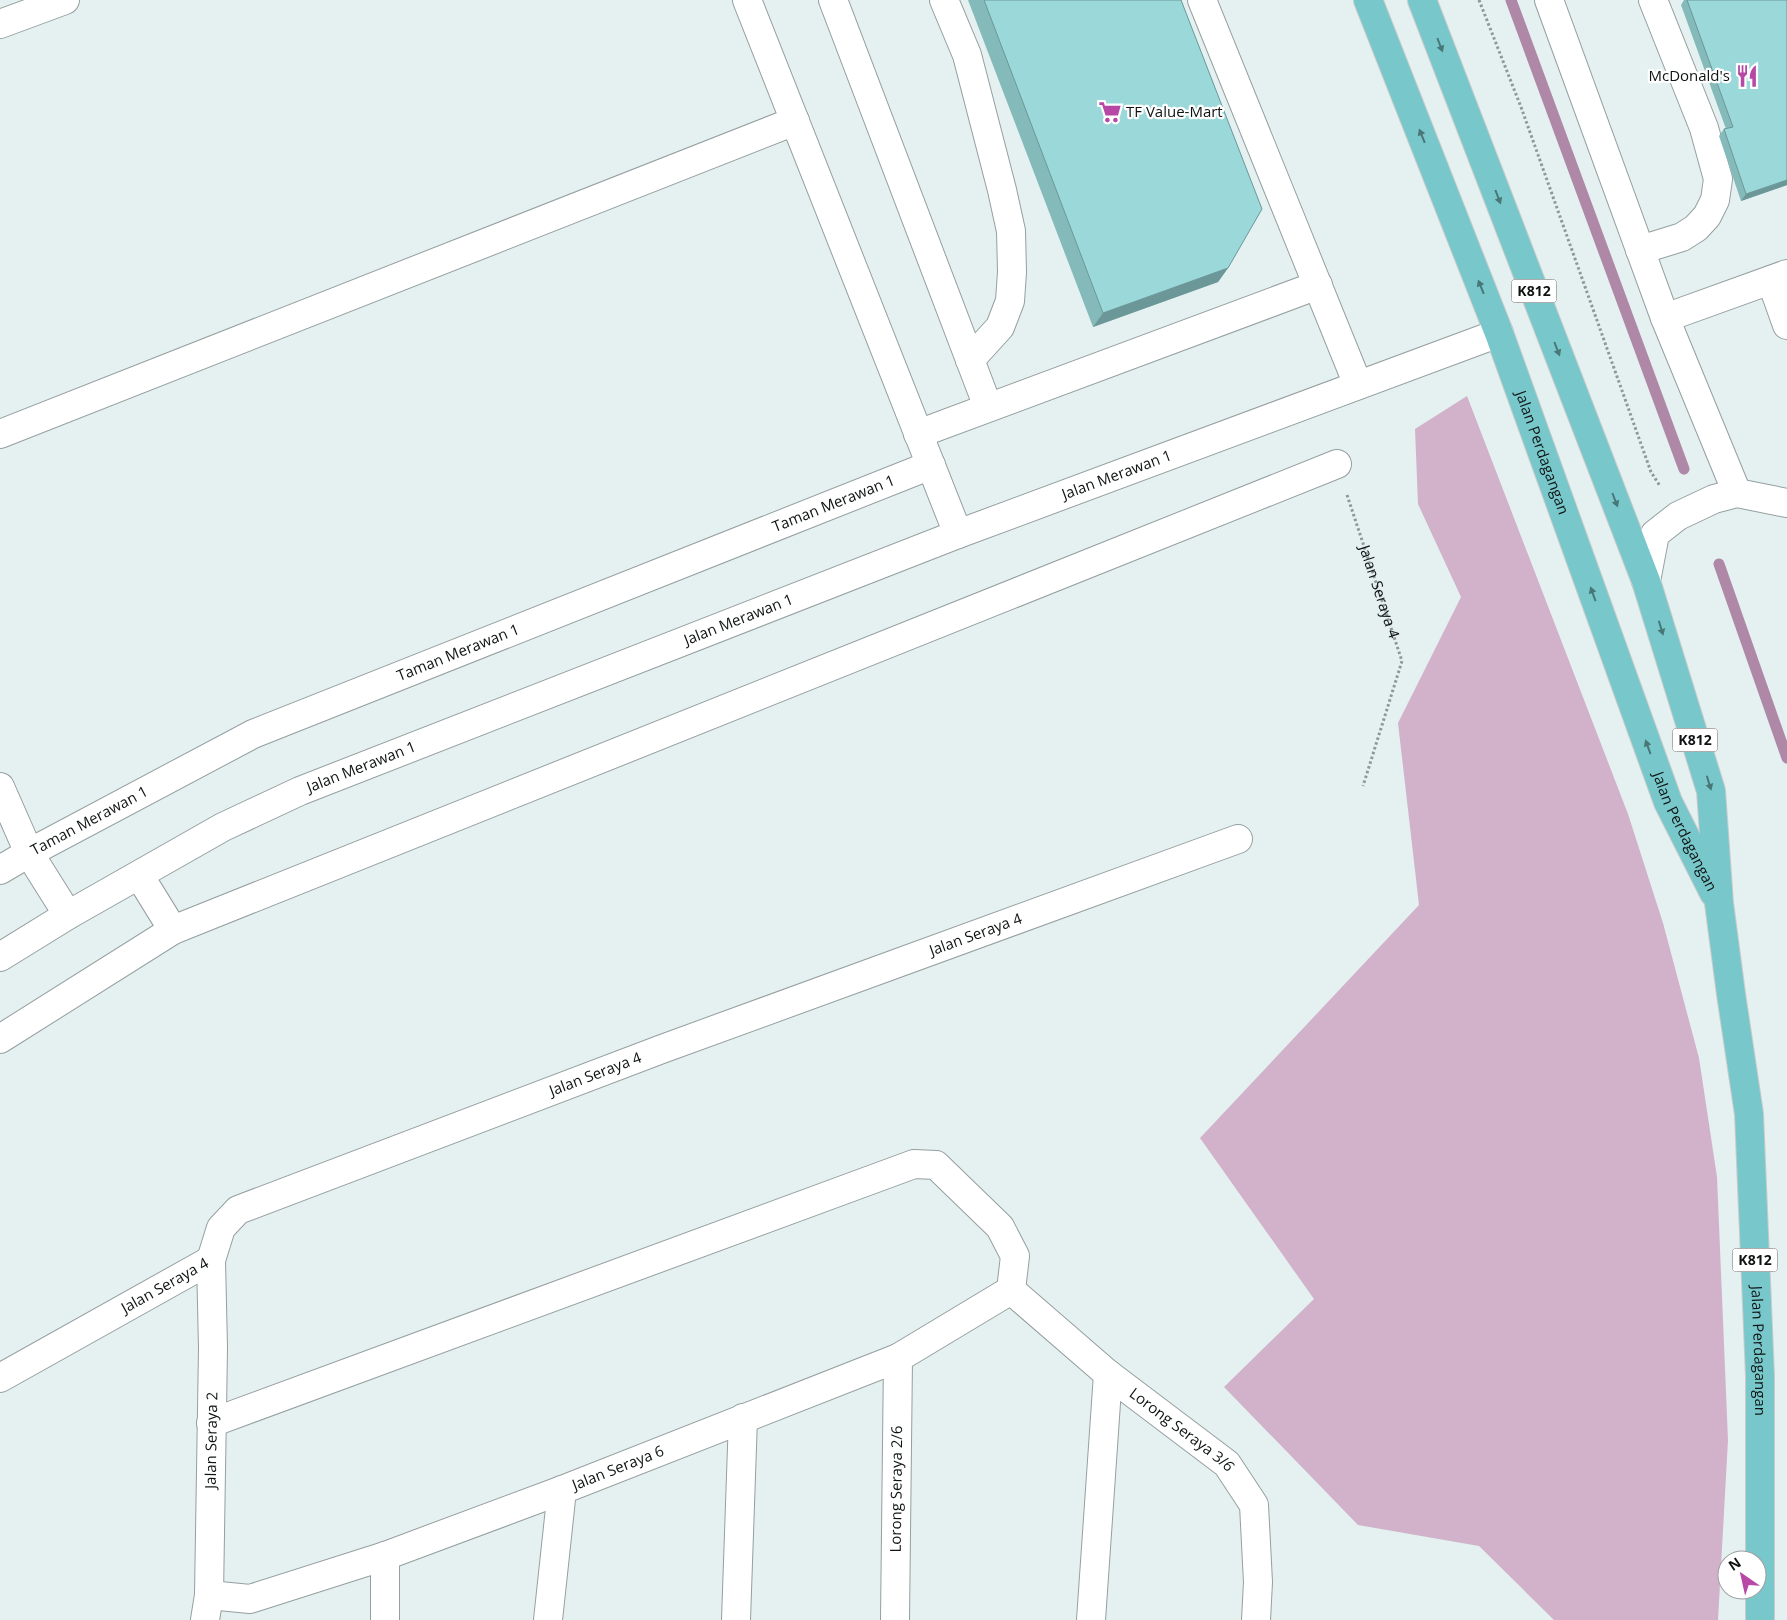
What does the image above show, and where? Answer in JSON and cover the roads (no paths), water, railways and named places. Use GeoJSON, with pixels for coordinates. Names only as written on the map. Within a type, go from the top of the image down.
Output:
{"type":"FeatureCollection","features":[{"type":"Feature","properties":{"kind":"main road","name":"Jalan Perdagangan"},"geometry":{"type":"LineString","coordinates":[[1368,0],[1499,333],[1668,802],[1719,903]]}},
{"type":"Feature","properties":{"kind":"main road","name":"Jalan Perdagangan"},"geometry":{"type":"LineString","coordinates":[[1422,0],[1646,581],[1711,791],[1719,903],[1730,994],[1749,1114],[1760,1376],[1760,1620]]}},
{"type":"Feature","properties":{"kind":"street"},"geometry":{"type":"LineString","coordinates":[[0,24],[65,0]]}},
{"type":"Feature","properties":{"kind":"street"},"geometry":{"type":"LineString","coordinates":[[746,0],[958,534]]}},
{"type":"Feature","properties":{"kind":"street"},"geometry":{"type":"LineString","coordinates":[[833,0],[988,407]]}},
{"type":"Feature","properties":{"kind":"street"},"geometry":{"type":"LineString","coordinates":[[944,0],[966,55],[1011,231],[1012,272],[1010,301],[1000,328],[970,360]]}},
{"type":"Feature","properties":{"kind":"street"},"geometry":{"type":"LineString","coordinates":[[1202,0],[1358,385]]}},
{"type":"Feature","properties":{"kind":"street"},"geometry":{"type":"LineString","coordinates":[[1549,0],[1665,318],[1726,496]]}},
{"type":"Feature","properties":{"kind":"street"},"geometry":{"type":"LineString","coordinates":[[1640,250],[1682,237],[1696,228],[1707,216],[1715,200],[1718,179],[1704,128],[1653,0]]}},
{"type":"Feature","properties":{"kind":"street"},"geometry":{"type":"LineString","coordinates":[[0,434],[794,121]]}},
{"type":"Feature","properties":{"kind":"street"},"geometry":{"type":"LineString","coordinates":[[1665,318],[1779,277],[1787,325]]}},
{"type":"Feature","properties":{"kind":"street"},"geometry":{"type":"LineString","coordinates":[[918,434],[1318,285]]}},
{"type":"Feature","properties":{"kind":"street","name":"Jalan Merawan 1"},"geometry":{"type":"LineString","coordinates":[[0,958],[68,916],[223,827],[300,791],[958,534],[1499,333]]}},
{"type":"Feature","properties":{"kind":"street"},"geometry":{"type":"LineString","coordinates":[[0,1039],[173,930],[1337,464]]}},
{"type":"Feature","properties":{"kind":"street","name":"Taman Merawan 1"},"geometry":{"type":"LineString","coordinates":[[0,870],[28,853],[253,734],[930,466]]}},
{"type":"Feature","properties":{"kind":"street"},"geometry":{"type":"LineString","coordinates":[[1646,581],[1656,534],[1678,516],[1726,496],[1787,503]]}},
{"type":"Feature","properties":{"kind":"street"},"geometry":{"type":"LineString","coordinates":[[0,787],[28,853],[68,916]]}},
{"type":"Feature","properties":{"kind":"street","name":"Jalan Seraya 4"},"geometry":{"type":"LineString","coordinates":[[0,1378],[211,1260],[220,1228],[238,1210],[662,1048],[1238,839]]}},
{"type":"Feature","properties":{"kind":"street"},"geometry":{"type":"LineString","coordinates":[[139,875],[173,930]]}},
{"type":"Feature","properties":{"kind":"street"},"geometry":{"type":"LineString","coordinates":[[211,1423],[914,1164],[936,1165],[1000,1227],[1015,1256],[1010,1290]]}},
{"type":"Feature","properties":{"kind":"street","name":"Jalan Seraya 2"},"geometry":{"type":"LineString","coordinates":[[207,1607],[213,1348],[211,1260]]}},
{"type":"Feature","properties":{"kind":"street","name":"Jalan Seraya 6"},"geometry":{"type":"LineString","coordinates":[[207,1607],[250,1599],[385,1556],[562,1490],[898,1358],[1010,1290]]}},
{"type":"Feature","properties":{"kind":"street","name":"Lorong Seraya 3/6"},"geometry":{"type":"LineString","coordinates":[[1010,1290],[1108,1374],[1227,1464],[1254,1505],[1258,1582],[1256,1620]]}},
{"type":"Feature","properties":{"kind":"street","name":"Lorong Seraya 2/6"},"geometry":{"type":"LineString","coordinates":[[895,1620],[898,1358]]}},
{"type":"Feature","properties":{"kind":"street"},"geometry":{"type":"LineString","coordinates":[[1091,1620],[1108,1374]]}},
{"type":"Feature","properties":{"kind":"street"},"geometry":{"type":"LineString","coordinates":[[736,1620],[743,1418]]}},
{"type":"Feature","properties":{"kind":"street"},"geometry":{"type":"LineString","coordinates":[[548,1620],[562,1490]]}},
{"type":"Feature","properties":{"kind":"street"},"geometry":{"type":"LineString","coordinates":[[385,1556],[385,1620]]}},
{"type":"Feature","properties":{"kind":"waterway"},"geometry":{"type":"LineString","coordinates":[[1511,0],[1684,469]]}},
{"type":"Feature","properties":{"kind":"waterway"},"geometry":{"type":"LineString","coordinates":[[1719,564],[1787,758]]}},
{"type":"Feature","properties":{"kind":"place","name":"McDonald's"},"geometry":{"type":"Point","coordinates":[1747,76]}},
{"type":"Feature","properties":{"kind":"place","name":"TF Value-Mart"},"geometry":{"type":"Point","coordinates":[1110,112]}}]}
